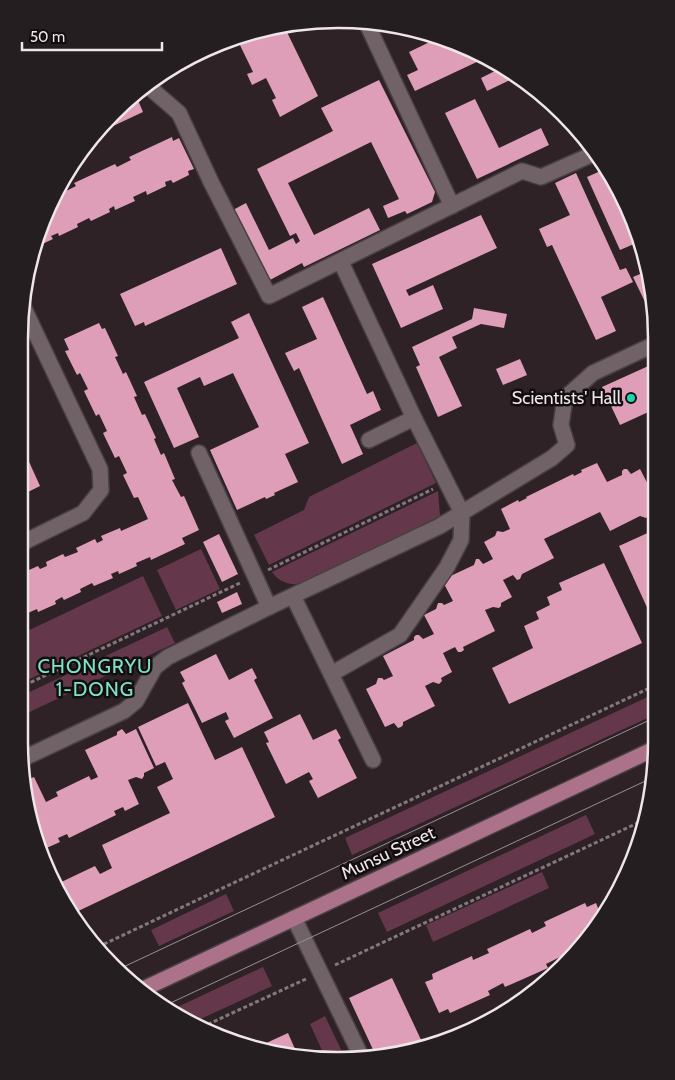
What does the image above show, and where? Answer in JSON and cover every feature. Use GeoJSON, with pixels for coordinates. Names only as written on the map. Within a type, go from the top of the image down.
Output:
{"type":"FeatureCollection","features":[{"type":"Feature","properties":{"kind":"main road","name":"Munsu Street"},"geometry":{"type":"LineString","coordinates":[[148,987],[648,752]]}},
{"type":"Feature","properties":{"kind":"street"},"geometry":{"type":"LineString","coordinates":[[369,29],[452,206]]}},
{"type":"Feature","properties":{"kind":"street"},"geometry":{"type":"LineString","coordinates":[[151,90],[178,112],[269,296],[522,171],[541,177],[588,156]]}},
{"type":"Feature","properties":{"kind":"street"},"geometry":{"type":"LineString","coordinates":[[331,674],[400,635],[450,560],[461,540],[462,513],[414,418],[341,262]]}},
{"type":"Feature","properties":{"kind":"street"},"geometry":{"type":"LineString","coordinates":[[28,317],[100,469],[101,490],[83,513],[28,540]]}},
{"type":"Feature","properties":{"kind":"street"},"geometry":{"type":"LineString","coordinates":[[28,756],[124,711],[136,701],[155,667],[168,658],[440,526],[552,458],[567,445],[561,425],[565,398],[593,373],[648,347]]}},
{"type":"Feature","properties":{"kind":"street"},"geometry":{"type":"LineString","coordinates":[[369,440],[414,418]]}},
{"type":"Feature","properties":{"kind":"street"},"geometry":{"type":"LineString","coordinates":[[199,453],[270,607]]}},
{"type":"Feature","properties":{"kind":"street"},"geometry":{"type":"LineString","coordinates":[[293,596],[373,760]]}},
{"type":"Feature","properties":{"kind":"street"},"geometry":{"type":"LineString","coordinates":[[294,918],[359,1052]]}},
{"type":"Feature","properties":{"kind":"path"},"geometry":{"type":"LineString","coordinates":[[28,684],[256,576],[446,483]]}},
{"type":"Feature","properties":{"kind":"path"},"geometry":{"type":"LineString","coordinates":[[102,945],[648,689]]}},
{"type":"Feature","properties":{"kind":"path"},"geometry":{"type":"LineString","coordinates":[[208,1024],[637,823]]}},
{"type":"Feature","properties":{"kind":"shaded area"},"geometry":{"type":"Polygon","coordinates":[[[417,443],[436,483],[269,565],[254,535],[304,510],[309,497],[417,443]]]}},
{"type":"Feature","properties":{"kind":"shaded area"},"geometry":{"type":"Polygon","coordinates":[[[438,491],[440,516],[304,584],[286,583],[272,572],[438,491]]]}},
{"type":"Feature","properties":{"kind":"shaded area"},"geometry":{"type":"Polygon","coordinates":[[[201,549],[220,589],[176,610],[157,570],[201,549]]]}},
{"type":"Feature","properties":{"kind":"shaded area"},"geometry":{"type":"Polygon","coordinates":[[[143,576],[162,616],[28,680],[28,631],[143,576]]]}},
{"type":"Feature","properties":{"kind":"shaded area"},"geometry":{"type":"Polygon","coordinates":[[[167,627],[175,643],[28,713],[28,693],[167,627]]]}},
{"type":"Feature","properties":{"kind":"shaded area"},"geometry":{"type":"Polygon","coordinates":[[[648,697],[648,718],[352,855],[345,838],[648,697]]]}},
{"type":"Feature","properties":{"kind":"shaded area"},"geometry":{"type":"Polygon","coordinates":[[[586,815],[595,834],[387,932],[378,913],[586,815]]]}},
{"type":"Feature","properties":{"kind":"shaded area"},"geometry":{"type":"Polygon","coordinates":[[[542,872],[549,888],[433,942],[426,925],[542,872]]]}},
{"type":"Feature","properties":{"kind":"shaded area"},"geometry":{"type":"Polygon","coordinates":[[[226,894],[234,911],[159,946],[151,930],[226,894]]]}},
{"type":"Feature","properties":{"kind":"shaded area"},"geometry":{"type":"Polygon","coordinates":[[[263,967],[272,986],[198,1020],[176,1007],[263,967]]]}},
{"type":"Feature","properties":{"kind":"shaded area"},"geometry":{"type":"Polygon","coordinates":[[[325,1016],[342,1052],[323,1052],[310,1024],[325,1016]]]}},
{"type":"Feature","properties":{"kind":"building"},"geometry":{"type":"Polygon","coordinates":[[[287,32],[318,96],[280,117],[272,100],[276,98],[266,78],[252,85],[247,74],[253,72],[239,44],[287,32]]]}},
{"type":"Feature","properties":{"kind":"building"},"geometry":{"type":"Polygon","coordinates":[[[430,42],[479,61],[415,91],[407,75],[418,70],[409,52],[430,42]]]}},
{"type":"Feature","properties":{"kind":"building"},"geometry":{"type":"Polygon","coordinates":[[[495,71],[510,80],[487,91],[481,78],[495,71]]]}},
{"type":"Feature","properties":{"kind":"building"},"geometry":{"type":"Polygon","coordinates":[[[379,80],[435,192],[432,202],[407,214],[405,211],[388,218],[383,206],[399,199],[371,142],[288,183],[314,235],[369,208],[380,230],[304,267],[302,263],[268,281],[233,210],[246,203],[269,250],[293,238],[296,244],[300,241],[296,233],[290,236],[257,169],[333,131],[321,108],[379,80]]]}},
{"type":"Feature","properties":{"kind":"building"},"geometry":{"type":"Polygon","coordinates":[[[475,99],[499,148],[541,128],[549,145],[477,179],[445,113],[475,99]]]}},
{"type":"Feature","properties":{"kind":"building"},"geometry":{"type":"Polygon","coordinates":[[[138,100],[143,112],[109,128],[138,100]]]}},
{"type":"Feature","properties":{"kind":"building"},"geometry":{"type":"Polygon","coordinates":[[[172,137],[173,141],[179,138],[194,169],[188,171],[189,175],[173,183],[171,180],[165,182],[166,186],[147,195],[146,191],[133,197],[135,201],[115,210],[114,206],[109,209],[110,212],[91,221],[89,218],[77,224],[78,227],[59,236],[58,233],[51,236],[53,239],[42,244],[63,192],[76,186],[74,183],[115,164],[117,167],[131,160],[129,157],[172,137]]]}},
{"type":"Feature","properties":{"kind":"building"},"geometry":{"type":"Polygon","coordinates":[[[599,172],[616,200],[633,244],[620,250],[587,177],[599,172]]]}},
{"type":"Feature","properties":{"kind":"building"},"geometry":{"type":"Polygon","coordinates":[[[576,173],[620,270],[626,268],[633,282],[601,297],[616,331],[596,340],[552,245],[547,247],[539,229],[570,215],[555,183],[576,173]]]}},
{"type":"Feature","properties":{"kind":"building"},"geometry":{"type":"Polygon","coordinates":[[[481,215],[497,248],[406,290],[409,296],[433,285],[443,309],[401,328],[372,264],[481,215]]]}},
{"type":"Feature","properties":{"kind":"building"},"geometry":{"type":"Polygon","coordinates":[[[221,248],[237,284],[145,326],[144,322],[135,326],[120,294],[221,248]]]}},
{"type":"Feature","properties":{"kind":"building"},"geometry":{"type":"Polygon","coordinates":[[[641,274],[645,302],[633,277],[641,274]]]}},
{"type":"Feature","properties":{"kind":"building"},"geometry":{"type":"Polygon","coordinates":[[[323,297],[367,394],[373,391],[381,410],[350,425],[363,454],[342,464],[299,368],[294,371],[285,353],[317,339],[302,307],[323,297]]]}},
{"type":"Feature","properties":{"kind":"building"},"geometry":{"type":"Polygon","coordinates":[[[474,308],[507,314],[504,328],[481,324],[452,337],[457,348],[439,357],[462,406],[438,417],[416,367],[420,365],[412,347],[472,319],[474,308]]]}},
{"type":"Feature","properties":{"kind":"building"},"geometry":{"type":"Polygon","coordinates":[[[249,313],[309,443],[285,454],[298,482],[274,493],[275,495],[266,499],[265,497],[237,510],[210,450],[259,427],[233,373],[204,386],[200,377],[177,388],[199,437],[174,448],[144,382],[239,338],[231,322],[249,313]]]}},
{"type":"Feature","properties":{"kind":"building"},"geometry":{"type":"Polygon","coordinates":[[[99,323],[102,329],[105,328],[118,356],[115,357],[123,374],[126,372],[137,396],[134,397],[142,415],[145,414],[156,438],[154,439],[161,455],[164,453],[175,479],[172,480],[181,497],[184,496],[199,530],[182,538],[185,544],[151,560],[150,557],[136,563],[137,566],[119,574],[118,571],[111,574],[113,578],[94,586],[92,583],[80,589],[81,592],[64,600],[62,597],[55,601],[56,604],[38,612],[37,609],[28,613],[28,570],[38,566],[40,569],[47,566],[46,562],[63,554],[65,557],[78,552],[76,548],[95,539],[97,543],[103,540],[101,536],[120,528],[121,531],[148,519],[138,497],[134,498],[123,475],[127,473],[119,456],[115,458],[103,433],[107,431],[99,414],[96,416],[84,391],[88,389],[80,373],[77,375],[65,351],[69,350],[64,339],[99,323]]]}},
{"type":"Feature","properties":{"kind":"building"},"geometry":{"type":"Polygon","coordinates":[[[520,359],[527,375],[503,385],[496,369],[520,359]]]}},
{"type":"Feature","properties":{"kind":"building","name":"Scientists' Hall"},"geometry":{"type":"Polygon","coordinates":[[[648,366],[648,412],[620,425],[602,387],[648,366]]]}},
{"type":"Feature","properties":{"kind":"building"},"geometry":{"type":"Polygon","coordinates":[[[28,459],[40,486],[28,492],[28,459]]]}},
{"type":"Feature","properties":{"kind":"building"},"geometry":{"type":"Polygon","coordinates":[[[597,463],[607,482],[622,475],[624,469],[627,469],[631,474],[640,469],[648,484],[648,517],[640,516],[610,531],[600,512],[544,539],[554,558],[522,574],[520,579],[517,580],[513,575],[503,580],[512,597],[501,603],[499,608],[493,607],[485,610],[495,631],[463,647],[464,650],[461,652],[458,652],[455,647],[443,653],[452,672],[441,678],[442,681],[439,684],[433,682],[425,686],[435,706],[403,722],[401,727],[398,728],[394,723],[385,727],[366,689],[376,684],[378,678],[384,680],[393,676],[383,656],[414,640],[416,635],[423,639],[434,634],[424,615],[436,609],[438,603],[444,605],[453,601],[442,580],[474,565],[476,559],[479,559],[483,564],[493,559],[484,542],[495,536],[497,531],[503,532],[510,529],[501,509],[518,500],[519,502],[573,474],[574,476],[582,472],[581,470],[597,463]]]}},
{"type":"Feature","properties":{"kind":"building"},"geometry":{"type":"Polygon","coordinates":[[[648,533],[648,610],[619,546],[648,533]]]}},
{"type":"Feature","properties":{"kind":"building"},"geometry":{"type":"Polygon","coordinates":[[[219,534],[238,574],[222,582],[203,542],[219,534]]]}},
{"type":"Feature","properties":{"kind":"building"},"geometry":{"type":"Polygon","coordinates":[[[604,563],[642,643],[509,704],[492,668],[533,648],[524,626],[539,619],[536,612],[550,605],[547,597],[562,590],[559,583],[604,563]]]}},
{"type":"Feature","properties":{"kind":"building"},"geometry":{"type":"Polygon","coordinates":[[[237,592],[242,604],[222,613],[217,602],[237,592]]]}},
{"type":"Feature","properties":{"kind":"building"},"geometry":{"type":"Polygon","coordinates":[[[216,654],[229,680],[252,668],[257,678],[254,680],[273,718],[234,738],[225,721],[229,719],[226,712],[202,723],[182,683],[185,681],[180,672],[216,654]]]}},
{"type":"Feature","properties":{"kind":"building"},"geometry":{"type":"Polygon","coordinates":[[[188,703],[215,760],[242,747],[275,817],[78,911],[60,882],[95,866],[100,874],[112,868],[102,845],[170,813],[157,787],[173,779],[165,762],[156,766],[138,727],[188,703]]]}},
{"type":"Feature","properties":{"kind":"building"},"geometry":{"type":"Polygon","coordinates":[[[300,714],[313,740],[336,729],[341,738],[338,740],[357,778],[318,798],[309,781],[313,779],[309,772],[286,784],[266,743],[269,742],[264,732],[300,714]]]}},
{"type":"Feature","properties":{"kind":"building"},"geometry":{"type":"Polygon","coordinates":[[[122,729],[126,734],[136,729],[154,768],[144,773],[142,779],[136,777],[128,780],[139,804],[125,811],[123,807],[114,811],[116,815],[69,838],[67,834],[58,838],[60,842],[46,848],[33,803],[30,779],[34,777],[46,802],[58,796],[56,792],[89,776],[91,780],[98,777],[85,750],[117,735],[117,732],[122,729]]]}},
{"type":"Feature","properties":{"kind":"building"},"geometry":{"type":"Polygon","coordinates":[[[585,903],[587,907],[596,903],[599,909],[561,958],[546,964],[548,968],[505,987],[503,983],[488,991],[490,995],[450,1013],[448,1009],[439,1013],[425,982],[433,979],[432,974],[472,956],[473,960],[489,953],[487,949],[530,929],[532,933],[546,926],[544,922],[585,903]]]}},
{"type":"Feature","properties":{"kind":"building"},"geometry":{"type":"Polygon","coordinates":[[[392,978],[422,1041],[373,1050],[349,998],[392,978]]]}},
{"type":"Feature","properties":{"kind":"building"},"geometry":{"type":"Polygon","coordinates":[[[288,1033],[295,1049],[277,1047],[264,1044],[288,1033]]]}},
{"type":"Feature","properties":{"kind":"tram line"},"geometry":{"type":"LineString","coordinates":[[123,967],[648,721]]}},
{"type":"Feature","properties":{"kind":"tram line"},"geometry":{"type":"LineString","coordinates":[[170,1003],[645,781]]}},
{"type":"Feature","properties":{"kind":"place","name":"Scientists' Hall"},"geometry":{"type":"Point","coordinates":[631,398]}},
{"type":"Feature","properties":{"kind":"district","name":"CHONGRYU 1-DONG"},"geometry":{"type":"Point","coordinates":[95,678]}}]}
